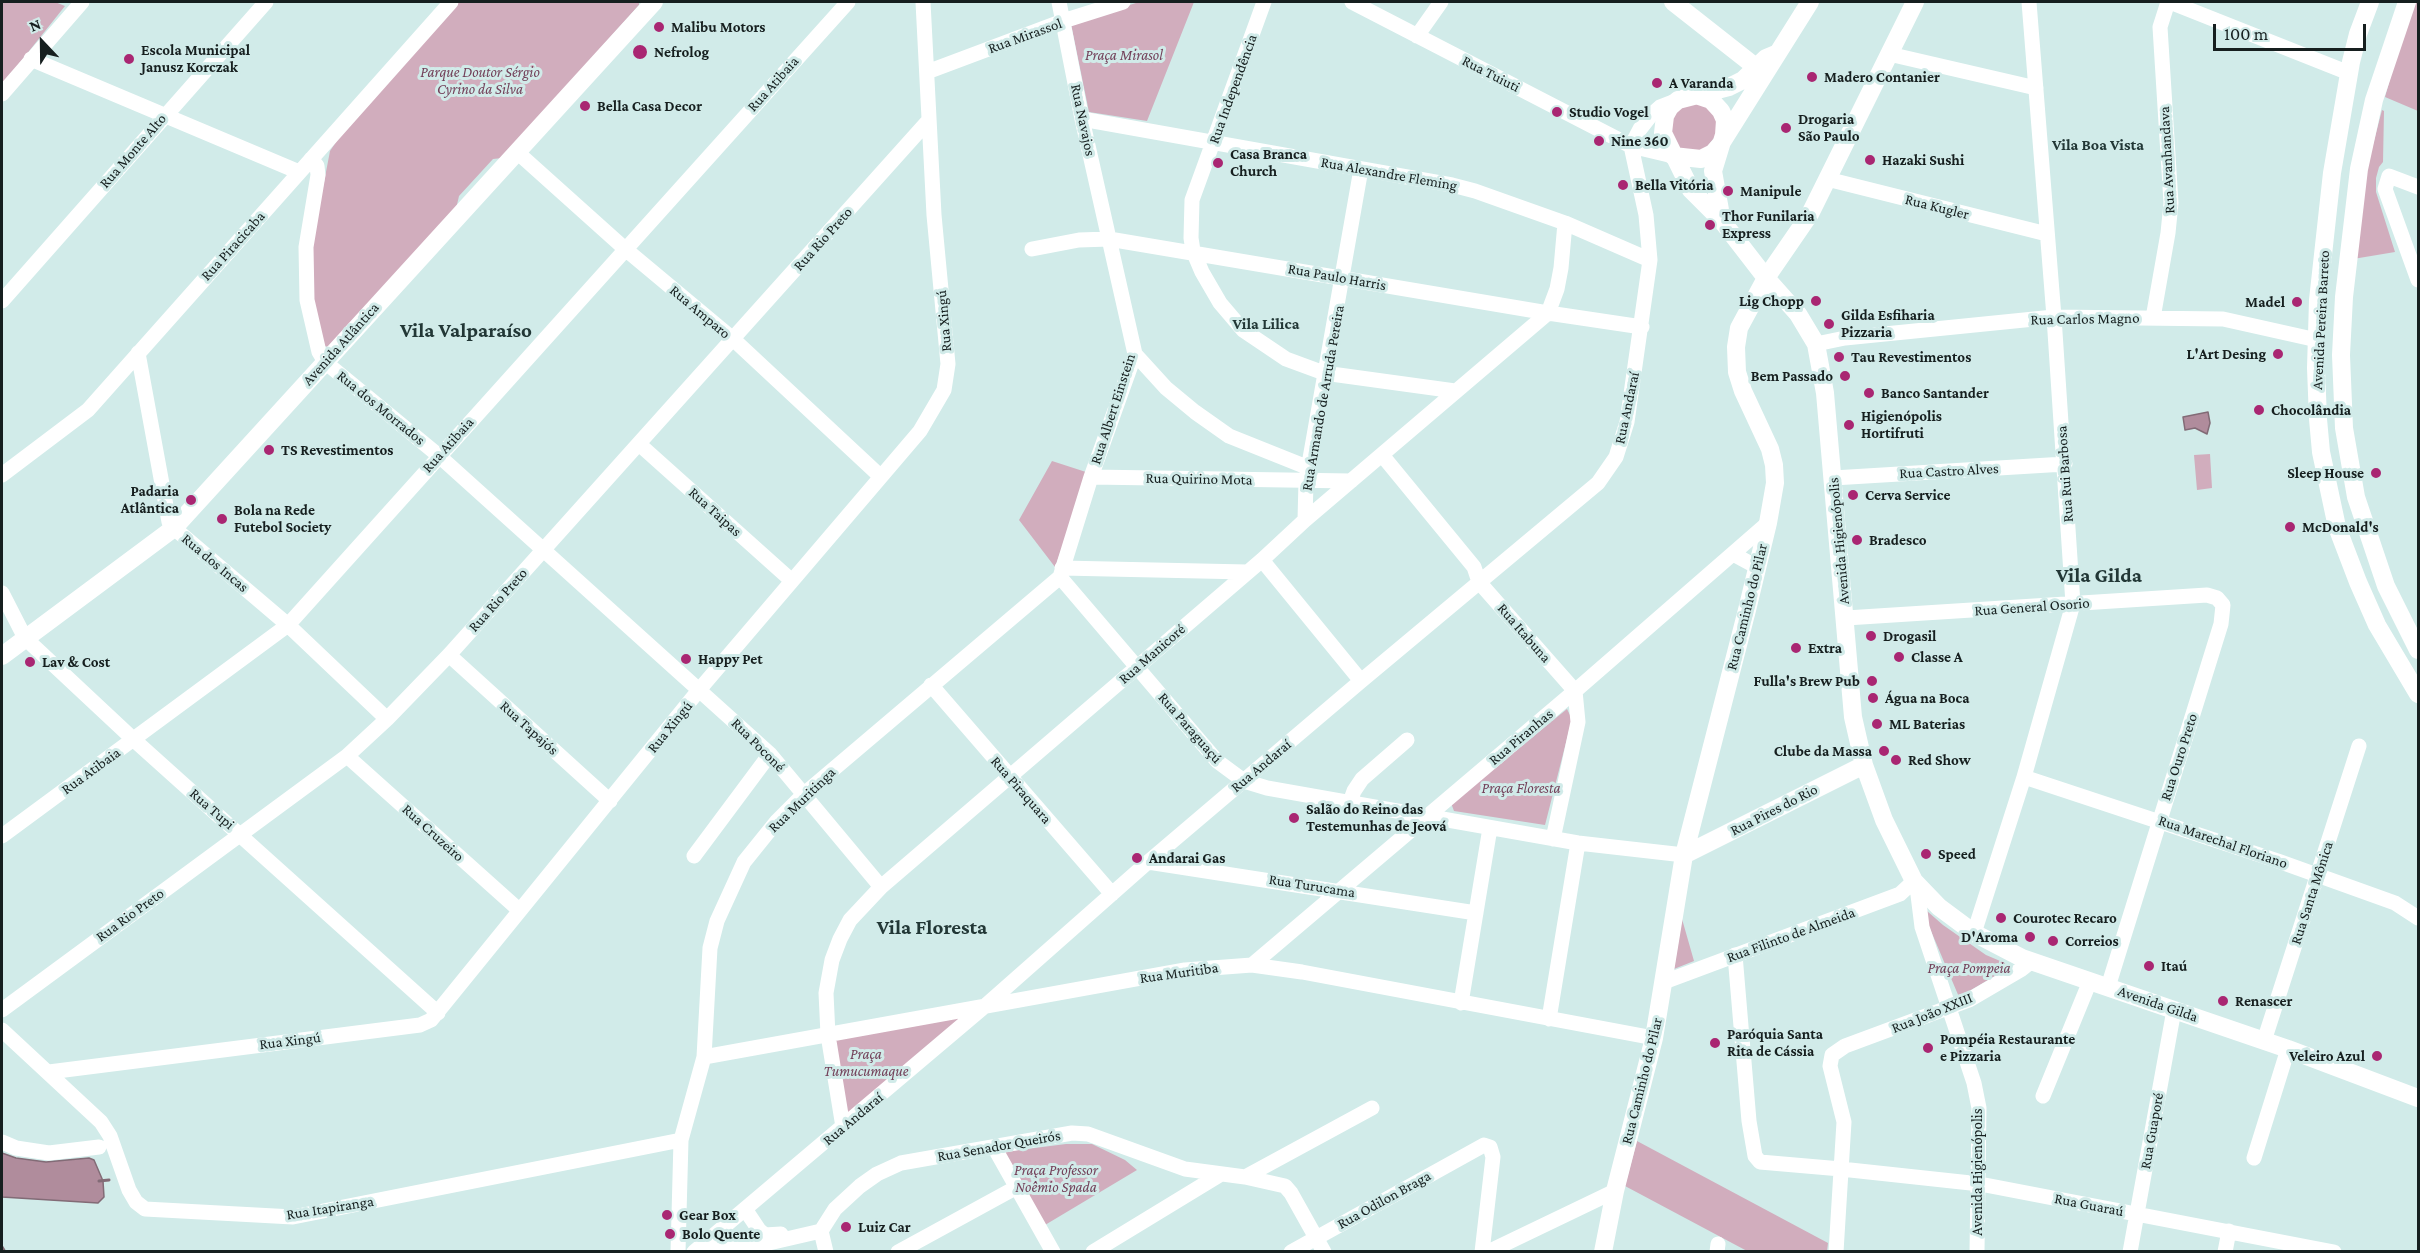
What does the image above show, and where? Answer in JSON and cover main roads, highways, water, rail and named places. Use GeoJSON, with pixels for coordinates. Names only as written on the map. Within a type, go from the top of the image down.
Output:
{"type":"FeatureCollection","features":[{"type":"Feature","properties":{"kind":"main road","name":"Avenida Atlântica"},"geometry":{"type":"LineString","coordinates":[[2,656],[174,528],[654,2]]}},
{"type":"Feature","properties":{"kind":"main road"},"geometry":{"type":"LineString","coordinates":[[1673,2],[1757,68],[1760,77],[1754,91]]}},
{"type":"Feature","properties":{"kind":"main road"},"geometry":{"type":"LineString","coordinates":[[1778,53],[1766,58],[1757,68],[1729,87],[1687,98],[1667,112],[1663,127],[1664,154],[1701,159],[1713,153],[1722,142],[1754,91],[1778,53],[1810,2]]}},
{"type":"Feature","properties":{"kind":"main road","name":"Rua Caminho do Pilar"},"geometry":{"type":"LineString","coordinates":[[1603,1251],[1615,1191],[1654,1038],[1684,855],[1758,567],[1775,483],[1774,465],[1737,372],[1736,347],[1740,328],[1766,278],[1804,224],[1915,2]]}},
{"type":"Feature","properties":{"kind":"main road"},"geometry":{"type":"LineString","coordinates":[[2358,34],[2360,2]]}},
{"type":"Feature","properties":{"kind":"main road","name":"Avenida Pereira Barreto"},"geometry":{"type":"LineString","coordinates":[[2370,2],[2358,34],[2342,104],[2327,218],[2319,300],[2316,368],[2321,452],[2337,527],[2358,582],[2377,625],[2418,694]]}},
{"type":"Feature","properties":{"kind":"main road","name":"Avenida Pereira Barreto"},"geometry":{"type":"LineString","coordinates":[[2407,2],[2374,100],[2361,160],[2344,297],[2341,355],[2344,428],[2356,496],[2386,586],[2418,650]]}},
{"type":"Feature","properties":{"kind":"main road"},"geometry":{"type":"LineString","coordinates":[[1687,98],[1711,100],[1723,115],[1725,131],[1722,142]]}},
{"type":"Feature","properties":{"kind":"main road","name":"Avenida Higienópolis"},"geometry":{"type":"LineString","coordinates":[[1722,142],[1713,176],[1722,222]]}},
{"type":"Feature","properties":{"kind":"main road","name":"Avenida Higienópolis"},"geometry":{"type":"LineString","coordinates":[[1664,154],[1691,190],[1722,222],[1798,314],[1816,344],[1825,393],[1853,717],[1864,765],[1884,820],[1915,884]]}},
{"type":"Feature","properties":{"kind":"main road","name":"Rua Pires do Rio"},"geometry":{"type":"LineString","coordinates":[[1684,855],[1864,765]]}},
{"type":"Feature","properties":{"kind":"main road","name":"Avenida Gilda"},"geometry":{"type":"LineString","coordinates":[[1915,884],[1974,933],[2032,961],[2288,1049],[2418,1098]]}},
{"type":"Feature","properties":{"kind":"waterway"},"geometry":{"type":"LineString","coordinates":[[99,1181],[109,1180]]}},
{"type":"Feature","properties":{"kind":"waterway"},"geometry":{"type":"LineString","coordinates":[[2,1247],[5,1252]]}},
{"type":"Feature","properties":{"kind":"place","name":"Malibu Motors"},"geometry":{"type":"Point","coordinates":[659,27]}},
{"type":"Feature","properties":{"kind":"place","name":"Nefrolog"},"geometry":{"type":"Point","coordinates":[640,52]}},
{"type":"Feature","properties":{"kind":"place","name":"Escola Municipal Janusz Korczak"},"geometry":{"type":"Point","coordinates":[129,59]}},
{"type":"Feature","properties":{"kind":"place","name":"Madero Contanier"},"geometry":{"type":"Point","coordinates":[1812,77]}},
{"type":"Feature","properties":{"kind":"place","name":"A Varanda"},"geometry":{"type":"Point","coordinates":[1657,83]}},
{"type":"Feature","properties":{"kind":"place","name":"Bella Casa Decor"},"geometry":{"type":"Point","coordinates":[585,106]}},
{"type":"Feature","properties":{"kind":"place","name":"Studio Vogel"},"geometry":{"type":"Point","coordinates":[1557,112]}},
{"type":"Feature","properties":{"kind":"place","name":"Drogaria São Paulo"},"geometry":{"type":"Point","coordinates":[1786,128]}},
{"type":"Feature","properties":{"kind":"place","name":"Nine 360"},"geometry":{"type":"Point","coordinates":[1599,141]}},
{"type":"Feature","properties":{"kind":"place","name":"Hazaki Sushi"},"geometry":{"type":"Point","coordinates":[1870,160]}},
{"type":"Feature","properties":{"kind":"place","name":"Casa Branca Church"},"geometry":{"type":"Point","coordinates":[1218,163]}},
{"type":"Feature","properties":{"kind":"place","name":"Bella Vitória"},"geometry":{"type":"Point","coordinates":[1623,185]}},
{"type":"Feature","properties":{"kind":"place","name":"Manipule"},"geometry":{"type":"Point","coordinates":[1728,191]}},
{"type":"Feature","properties":{"kind":"place","name":"Thor Funilaria Express"},"geometry":{"type":"Point","coordinates":[1710,225]}},
{"type":"Feature","properties":{"kind":"place","name":"Lig Chopp"},"geometry":{"type":"Point","coordinates":[1816,301]}},
{"type":"Feature","properties":{"kind":"place","name":"Madel"},"geometry":{"type":"Point","coordinates":[2297,302]}},
{"type":"Feature","properties":{"kind":"place","name":"Gilda Esfiharia Pizzaria"},"geometry":{"type":"Point","coordinates":[1829,324]}},
{"type":"Feature","properties":{"kind":"place","name":"L'Art Desing"},"geometry":{"type":"Point","coordinates":[2278,354]}},
{"type":"Feature","properties":{"kind":"place","name":"Tau Revestimentos"},"geometry":{"type":"Point","coordinates":[1839,357]}},
{"type":"Feature","properties":{"kind":"place","name":"Bem Passado"},"geometry":{"type":"Point","coordinates":[1845,376]}},
{"type":"Feature","properties":{"kind":"place","name":"Banco Santander"},"geometry":{"type":"Point","coordinates":[1869,393]}},
{"type":"Feature","properties":{"kind":"place","name":"Chocolândia"},"geometry":{"type":"Point","coordinates":[2259,410]}},
{"type":"Feature","properties":{"kind":"place","name":"Higienópolis Hortifruti"},"geometry":{"type":"Point","coordinates":[1849,425]}},
{"type":"Feature","properties":{"kind":"place","name":"TS Revestimentos"},"geometry":{"type":"Point","coordinates":[269,450]}},
{"type":"Feature","properties":{"kind":"place","name":"Sleep House"},"geometry":{"type":"Point","coordinates":[2376,473]}},
{"type":"Feature","properties":{"kind":"place","name":"Cerva Service"},"geometry":{"type":"Point","coordinates":[1853,495]}},
{"type":"Feature","properties":{"kind":"place","name":"Padaria Atlântica"},"geometry":{"type":"Point","coordinates":[191,500]}},
{"type":"Feature","properties":{"kind":"place","name":"Bola na Rede Futebol Society"},"geometry":{"type":"Point","coordinates":[222,519]}},
{"type":"Feature","properties":{"kind":"place","name":"McDonald's"},"geometry":{"type":"Point","coordinates":[2290,527]}},
{"type":"Feature","properties":{"kind":"place","name":"Bradesco"},"geometry":{"type":"Point","coordinates":[1857,540]}},
{"type":"Feature","properties":{"kind":"place","name":"Drogasil"},"geometry":{"type":"Point","coordinates":[1871,636]}},
{"type":"Feature","properties":{"kind":"place","name":"Extra"},"geometry":{"type":"Point","coordinates":[1796,648]}},
{"type":"Feature","properties":{"kind":"place","name":"Classe A"},"geometry":{"type":"Point","coordinates":[1899,657]}},
{"type":"Feature","properties":{"kind":"place","name":"Happy Pet"},"geometry":{"type":"Point","coordinates":[686,659]}},
{"type":"Feature","properties":{"kind":"place","name":"Lav & Cost"},"geometry":{"type":"Point","coordinates":[30,662]}},
{"type":"Feature","properties":{"kind":"place","name":"Fulla's Brew Pub"},"geometry":{"type":"Point","coordinates":[1872,681]}},
{"type":"Feature","properties":{"kind":"place","name":"Água na Boca"},"geometry":{"type":"Point","coordinates":[1873,698]}},
{"type":"Feature","properties":{"kind":"place","name":"ML Baterias"},"geometry":{"type":"Point","coordinates":[1877,724]}},
{"type":"Feature","properties":{"kind":"place","name":"Clube da Massa"},"geometry":{"type":"Point","coordinates":[1884,751]}},
{"type":"Feature","properties":{"kind":"place","name":"Red Show"},"geometry":{"type":"Point","coordinates":[1896,760]}},
{"type":"Feature","properties":{"kind":"place","name":"Salão do Reino das Testemunhas de Jeová"},"geometry":{"type":"Point","coordinates":[1294,818]}},
{"type":"Feature","properties":{"kind":"place","name":"Speed"},"geometry":{"type":"Point","coordinates":[1926,854]}},
{"type":"Feature","properties":{"kind":"place","name":"Andarai Gas"},"geometry":{"type":"Point","coordinates":[1137,858]}},
{"type":"Feature","properties":{"kind":"place","name":"Courotec Recaro"},"geometry":{"type":"Point","coordinates":[2001,918]}},
{"type":"Feature","properties":{"kind":"place","name":"D'Aroma"},"geometry":{"type":"Point","coordinates":[2030,937]}},
{"type":"Feature","properties":{"kind":"place","name":"Correios"},"geometry":{"type":"Point","coordinates":[2053,941]}},
{"type":"Feature","properties":{"kind":"place","name":"Itaú"},"geometry":{"type":"Point","coordinates":[2149,966]}},
{"type":"Feature","properties":{"kind":"place","name":"Renascer"},"geometry":{"type":"Point","coordinates":[2223,1001]}},
{"type":"Feature","properties":{"kind":"place","name":"Paróquia Santa Rita de Cássia"},"geometry":{"type":"Point","coordinates":[1715,1043]}},
{"type":"Feature","properties":{"kind":"place","name":"Pompéia Restaurante e Pizzaria"},"geometry":{"type":"Point","coordinates":[1928,1048]}},
{"type":"Feature","properties":{"kind":"place","name":"Veleiro Azul"},"geometry":{"type":"Point","coordinates":[2377,1056]}},
{"type":"Feature","properties":{"kind":"place","name":"Gear Box"},"geometry":{"type":"Point","coordinates":[667,1215]}},
{"type":"Feature","properties":{"kind":"place","name":"Luiz Car"},"geometry":{"type":"Point","coordinates":[846,1227]}},
{"type":"Feature","properties":{"kind":"place","name":"Bolo Quente"},"geometry":{"type":"Point","coordinates":[670,1234]}},
{"type":"Feature","properties":{"kind":"district","name":"Vila Boa Vista"},"geometry":{"type":"Point","coordinates":[2098,145]}},
{"type":"Feature","properties":{"kind":"district","name":"Vila Lilica"},"geometry":{"type":"Point","coordinates":[1266,324]}},
{"type":"Feature","properties":{"kind":"district","name":"Vila Valparaíso"},"geometry":{"type":"Point","coordinates":[466,331]}},
{"type":"Feature","properties":{"kind":"district","name":"Vila Gilda"},"geometry":{"type":"Point","coordinates":[2099,576]}},
{"type":"Feature","properties":{"kind":"district","name":"Vila Floresta"},"geometry":{"type":"Point","coordinates":[932,928]}},
{"type":"Feature","properties":{"kind":"park label","name":"Praça Mirasol"},"geometry":{"type":"Point","coordinates":[1124,55]}},
{"type":"Feature","properties":{"kind":"park label","name":"Parque Doutor Sérgio Cyrino da Silva"},"geometry":{"type":"Point","coordinates":[480,80]}},
{"type":"Feature","properties":{"kind":"park label","name":"Praça Floresta"},"geometry":{"type":"Point","coordinates":[1521,788]}},
{"type":"Feature","properties":{"kind":"park label","name":"Praça Pompeia"},"geometry":{"type":"Point","coordinates":[1969,968]}},
{"type":"Feature","properties":{"kind":"park label","name":"Praça Tumucumaque"},"geometry":{"type":"Point","coordinates":[866,1062]}},
{"type":"Feature","properties":{"kind":"park label","name":"Praça Professor Noêmio Spada"},"geometry":{"type":"Point","coordinates":[1056,1178]}}]}
